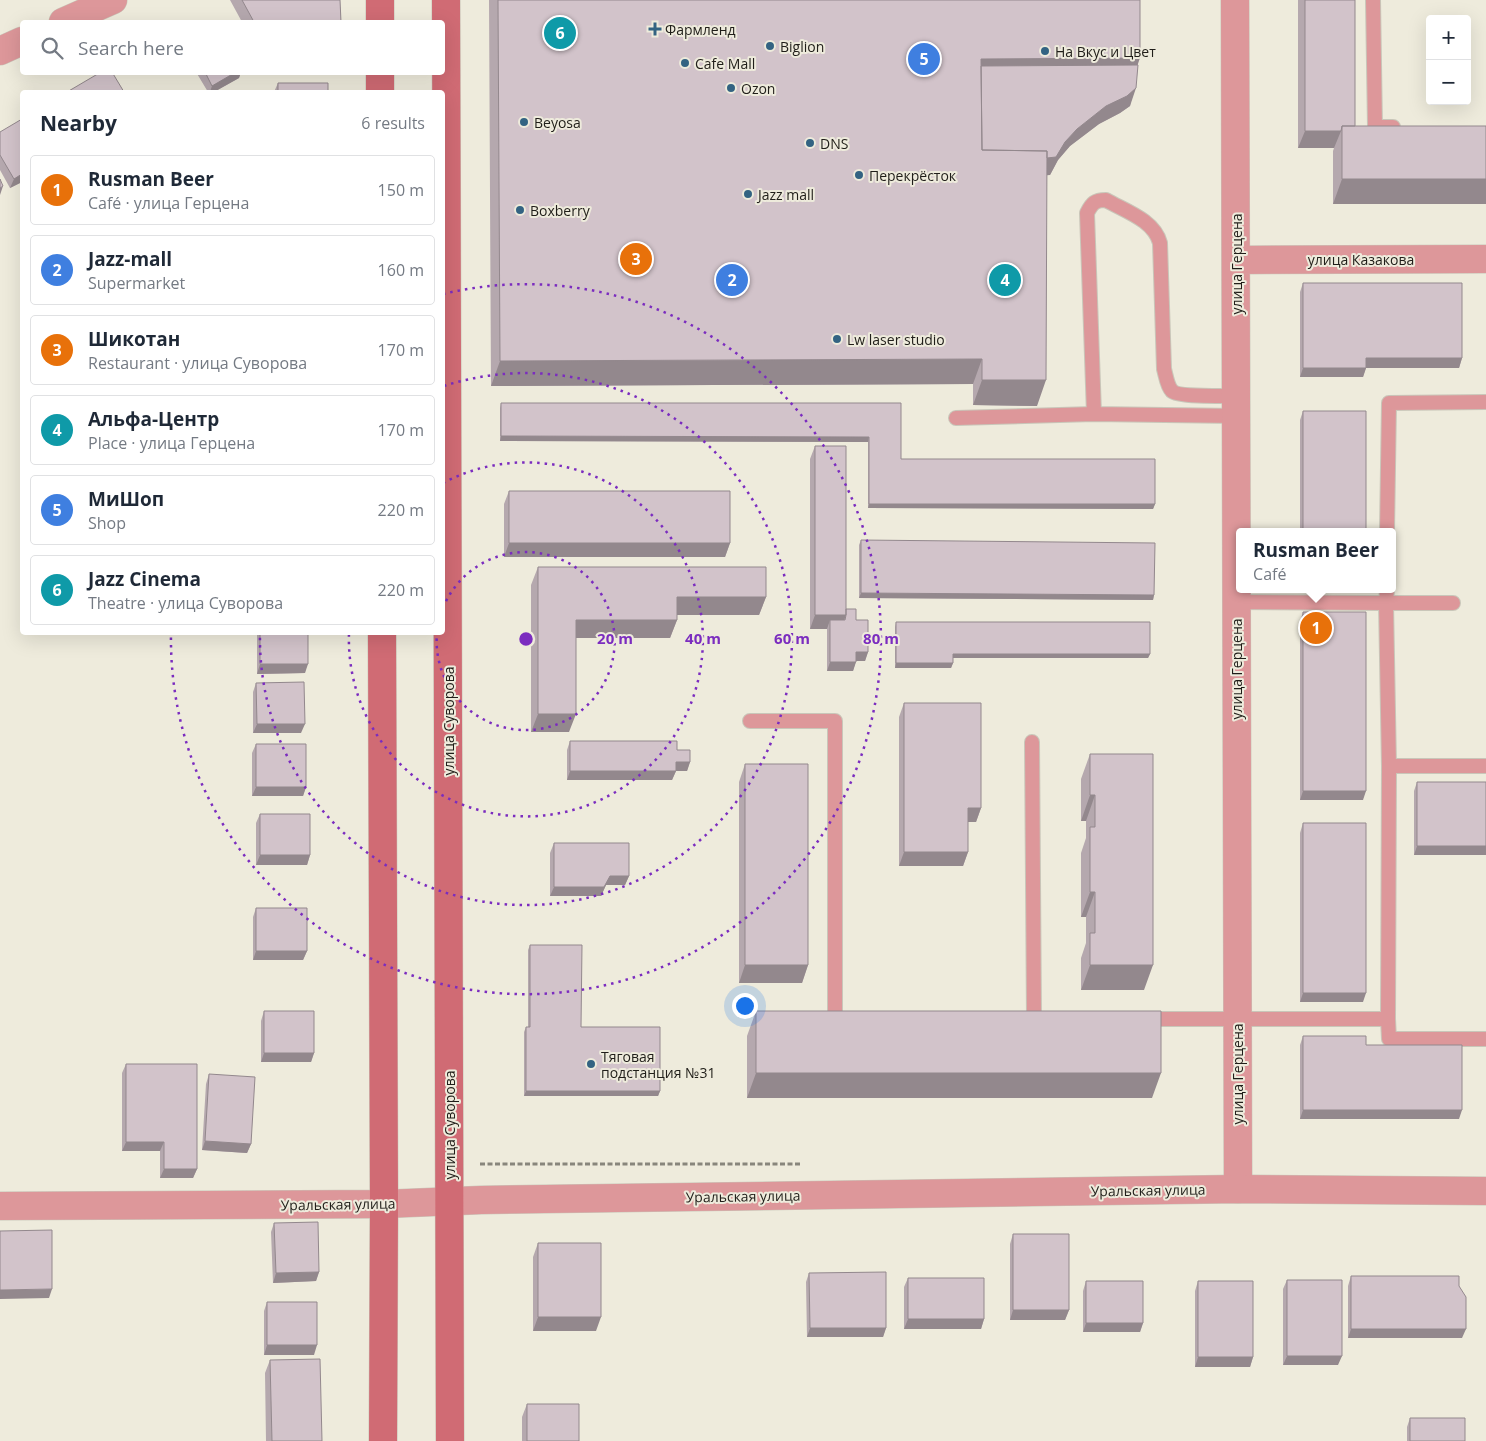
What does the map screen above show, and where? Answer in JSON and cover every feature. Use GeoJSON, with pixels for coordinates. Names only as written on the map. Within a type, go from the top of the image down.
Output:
{"type":"FeatureCollection","features":[{"type":"Feature","properties":{"kind":"main road"},"geometry":{"type":"LineString","coordinates":[[380,0],[380,20]]}},
{"type":"Feature","properties":{"kind":"main road","name":"улица Суворова"},"geometry":{"type":"LineString","coordinates":[[446,0],[450,1441]]}},
{"type":"Feature","properties":{"kind":"main road"},"geometry":{"type":"LineString","coordinates":[[380,75],[380,90]]}},
{"type":"Feature","properties":{"kind":"main road"},"geometry":{"type":"LineString","coordinates":[[382,635],[384,1204],[382,1441]]}},
{"type":"Feature","properties":{"kind":"street"},"geometry":{"type":"LineString","coordinates":[[68,20],[113,0]]}},
{"type":"Feature","properties":{"kind":"street","name":"улица Герцена"},"geometry":{"type":"LineString","coordinates":[[1235,0],[1238,1189]]}},
{"type":"Feature","properties":{"kind":"street"},"geometry":{"type":"LineString","coordinates":[[0,51],[20,42]]}},
{"type":"Feature","properties":{"kind":"street","name":"улица Казакова"},"geometry":{"type":"LineString","coordinates":[[1236,260],[1486,259]]}},
{"type":"Feature","properties":{"kind":"street","name":"Уральская улица"},"geometry":{"type":"LineString","coordinates":[[0,1206],[384,1204],[449,1201],[1238,1189],[1486,1191]]}},
{"type":"Feature","properties":{"kind":"lane"},"geometry":{"type":"LineString","coordinates":[[1373,0],[1375,127],[1402,127]]}},
{"type":"Feature","properties":{"kind":"lane"},"geometry":{"type":"LineString","coordinates":[[1094,414],[1087,213],[1091,204],[1098,200],[1106,200],[1148,224],[1157,234],[1160,243],[1164,369],[1167,382],[1172,391],[1177,394],[1190,395],[1236,406]]}},
{"type":"Feature","properties":{"kind":"lane"},"geometry":{"type":"LineString","coordinates":[[1168,415],[1172,391]]}},
{"type":"Feature","properties":{"kind":"lane"},"geometry":{"type":"LineString","coordinates":[[1387,528],[1388,403],[1486,402]]}},
{"type":"Feature","properties":{"kind":"lane"},"geometry":{"type":"LineString","coordinates":[[956,418],[1094,414],[1168,415],[1236,406]]}},
{"type":"Feature","properties":{"kind":"lane"},"geometry":{"type":"LineString","coordinates":[[1387,596],[1388,1039],[1486,1039]]}},
{"type":"Feature","properties":{"kind":"lane"},"geometry":{"type":"LineString","coordinates":[[1236,602],[1387,596],[1453,602]]}},
{"type":"Feature","properties":{"kind":"lane"},"geometry":{"type":"LineString","coordinates":[[750,722],[835,722],[835,1019]]}},
{"type":"Feature","properties":{"kind":"lane"},"geometry":{"type":"LineString","coordinates":[[1032,742],[1034,1020]]}},
{"type":"Feature","properties":{"kind":"lane"},"geometry":{"type":"LineString","coordinates":[[1388,766],[1486,766]]}},
{"type":"Feature","properties":{"kind":"lane"},"geometry":{"type":"LineString","coordinates":[[1131,1019],[1388,1019]]}},
{"type":"Feature","properties":{"kind":"building"},"geometry":{"type":"Polygon","coordinates":[[[242,0],[340,0],[341,20],[253,20],[242,0]]]}},
{"type":"Feature","properties":{"kind":"building"},"geometry":{"type":"Polygon","coordinates":[[[498,0],[1140,0],[1140,58],[981,59],[982,150],[1047,151],[1046,380],[982,380],[982,359],[500,361],[498,0]]]}},
{"type":"Feature","properties":{"kind":"building"},"geometry":{"type":"Polygon","coordinates":[[[1305,0],[1355,0],[1355,126],[1342,126],[1341,131],[1305,131],[1305,0]]]}},
{"type":"Feature","properties":{"kind":"building"},"geometry":{"type":"Polygon","coordinates":[[[1138,65],[1136,88],[1127,96],[1106,106],[1077,129],[1065,142],[1056,157],[1047,158],[1047,151],[982,150],[981,66],[1138,65]]]}},
{"type":"Feature","properties":{"kind":"building"},"geometry":{"type":"Polygon","coordinates":[[[96,75],[114,75],[123,90],[70,90],[96,75]]]}},
{"type":"Feature","properties":{"kind":"building"},"geometry":{"type":"Polygon","coordinates":[[[206,75],[231,75],[212,86],[206,75]]]}},
{"type":"Feature","properties":{"kind":"building"},"geometry":{"type":"Polygon","coordinates":[[[278,83],[328,83],[328,90],[278,90],[278,83]]]}},
{"type":"Feature","properties":{"kind":"building"},"geometry":{"type":"Polygon","coordinates":[[[20,120],[20,175],[14,179],[0,155],[0,132],[20,120]]]}},
{"type":"Feature","properties":{"kind":"building"},"geometry":{"type":"Polygon","coordinates":[[[1342,126],[1486,126],[1486,179],[1342,179],[1342,126]]]}},
{"type":"Feature","properties":{"kind":"building"},"geometry":{"type":"Polygon","coordinates":[[[1303,283],[1462,283],[1462,358],[1366,358],[1366,368],[1303,368],[1303,283]]]}},
{"type":"Feature","properties":{"kind":"building"},"geometry":{"type":"Polygon","coordinates":[[[501,403],[901,403],[901,459],[1155,459],[1155,504],[869,504],[869,437],[501,436],[501,403]]]}},
{"type":"Feature","properties":{"kind":"building"},"geometry":{"type":"Polygon","coordinates":[[[1303,411],[1366,411],[1366,528],[1303,528],[1303,411]]]}},
{"type":"Feature","properties":{"kind":"building"},"geometry":{"type":"Polygon","coordinates":[[[815,446],[846,446],[846,615],[815,615],[815,446]]]}},
{"type":"Feature","properties":{"kind":"building"},"geometry":{"type":"Polygon","coordinates":[[[509,491],[730,491],[730,543],[509,543],[509,491]]]}},
{"type":"Feature","properties":{"kind":"building"},"geometry":{"type":"Polygon","coordinates":[[[861,540],[1155,543],[1154,595],[861,593],[861,540]]]}},
{"type":"Feature","properties":{"kind":"building"},"geometry":{"type":"Polygon","coordinates":[[[538,567],[766,567],[766,597],[677,597],[677,620],[576,620],[576,714],[538,714],[538,567]]]}},
{"type":"Feature","properties":{"kind":"building"},"geometry":{"type":"Polygon","coordinates":[[[846,609],[856,609],[856,620],[868,620],[868,652],[856,652],[856,662],[830,662],[830,620],[845,620],[846,609]]]}},
{"type":"Feature","properties":{"kind":"building"},"geometry":{"type":"Polygon","coordinates":[[[1303,612],[1366,612],[1366,791],[1303,791],[1303,612]]]}},
{"type":"Feature","properties":{"kind":"building"},"geometry":{"type":"Polygon","coordinates":[[[896,622],[1150,622],[1150,654],[953,654],[953,663],[896,663],[896,622]]]}},
{"type":"Feature","properties":{"kind":"building"},"geometry":{"type":"Polygon","coordinates":[[[260,635],[308,635],[308,664],[260,664],[260,635]]]}},
{"type":"Feature","properties":{"kind":"building"},"geometry":{"type":"Polygon","coordinates":[[[304,682],[305,724],[257,724],[256,683],[304,682]]]}},
{"type":"Feature","properties":{"kind":"building"},"geometry":{"type":"Polygon","coordinates":[[[904,703],[981,703],[981,808],[968,808],[968,852],[904,852],[904,703]]]}},
{"type":"Feature","properties":{"kind":"building"},"geometry":{"type":"Polygon","coordinates":[[[570,741],[677,741],[677,750],[690,750],[690,762],[676,762],[676,771],[570,771],[570,741]]]}},
{"type":"Feature","properties":{"kind":"building"},"geometry":{"type":"Polygon","coordinates":[[[256,744],[306,744],[306,787],[256,787],[256,744]]]}},
{"type":"Feature","properties":{"kind":"building"},"geometry":{"type":"Polygon","coordinates":[[[1090,754],[1153,754],[1153,965],[1090,965],[1090,933],[1095,933],[1095,892],[1090,892],[1090,827],[1095,827],[1095,795],[1090,795],[1090,754]]]}},
{"type":"Feature","properties":{"kind":"building"},"geometry":{"type":"Polygon","coordinates":[[[745,764],[808,764],[808,965],[745,965],[745,764]]]}},
{"type":"Feature","properties":{"kind":"building"},"geometry":{"type":"Polygon","coordinates":[[[1417,782],[1486,782],[1486,846],[1417,846],[1417,782]]]}},
{"type":"Feature","properties":{"kind":"building"},"geometry":{"type":"Polygon","coordinates":[[[260,814],[310,814],[310,855],[260,855],[260,814]]]}},
{"type":"Feature","properties":{"kind":"building"},"geometry":{"type":"Polygon","coordinates":[[[1303,823],[1366,823],[1366,993],[1303,993],[1303,823]]]}},
{"type":"Feature","properties":{"kind":"building"},"geometry":{"type":"Polygon","coordinates":[[[554,843],[629,843],[629,876],[610,876],[604,887],[554,887],[554,843]]]}},
{"type":"Feature","properties":{"kind":"building"},"geometry":{"type":"Polygon","coordinates":[[[256,908],[307,908],[307,951],[256,951],[256,908]]]}},
{"type":"Feature","properties":{"kind":"building","name":"Тяговая подстанция №31"},"geometry":{"type":"Polygon","coordinates":[[[530,945],[582,945],[581,1027],[660,1027],[660,1091],[526,1091],[526,1027],[530,1027],[530,945]]]}},
{"type":"Feature","properties":{"kind":"building"},"geometry":{"type":"Polygon","coordinates":[[[264,1011],[314,1011],[314,1053],[264,1053],[264,1011]]]}},
{"type":"Feature","properties":{"kind":"building"},"geometry":{"type":"Polygon","coordinates":[[[756,1011],[1161,1011],[1161,1073],[756,1073],[756,1011]]]}},
{"type":"Feature","properties":{"kind":"building"},"geometry":{"type":"Polygon","coordinates":[[[1303,1036],[1366,1036],[1366,1045],[1462,1045],[1462,1110],[1303,1110],[1303,1036]]]}},
{"type":"Feature","properties":{"kind":"building"},"geometry":{"type":"Polygon","coordinates":[[[126,1064],[197,1064],[197,1169],[164,1169],[164,1142],[126,1142],[126,1064]]]}},
{"type":"Feature","properties":{"kind":"building"},"geometry":{"type":"Polygon","coordinates":[[[209,1074],[255,1077],[251,1144],[205,1141],[209,1074]]]}},
{"type":"Feature","properties":{"kind":"building"},"geometry":{"type":"Polygon","coordinates":[[[318,1222],[319,1272],[276,1273],[274,1223],[318,1222]]]}},
{"type":"Feature","properties":{"kind":"building"},"geometry":{"type":"Polygon","coordinates":[[[52,1230],[52,1289],[0,1290],[0,1231],[52,1230]]]}},
{"type":"Feature","properties":{"kind":"building"},"geometry":{"type":"Polygon","coordinates":[[[1013,1234],[1069,1234],[1069,1310],[1013,1310],[1013,1234]]]}},
{"type":"Feature","properties":{"kind":"building"},"geometry":{"type":"Polygon","coordinates":[[[538,1243],[601,1243],[601,1317],[538,1317],[538,1243]]]}},
{"type":"Feature","properties":{"kind":"building"},"geometry":{"type":"Polygon","coordinates":[[[886,1272],[886,1328],[810,1328],[809,1273],[886,1272]]]}},
{"type":"Feature","properties":{"kind":"building"},"geometry":{"type":"Polygon","coordinates":[[[1351,1276],[1459,1276],[1459,1286],[1466,1297],[1466,1329],[1351,1329],[1351,1276]]]}},
{"type":"Feature","properties":{"kind":"building"},"geometry":{"type":"Polygon","coordinates":[[[908,1278],[984,1278],[984,1319],[908,1319],[908,1278]]]}},
{"type":"Feature","properties":{"kind":"building"},"geometry":{"type":"Polygon","coordinates":[[[1287,1280],[1342,1280],[1342,1356],[1287,1356],[1287,1280]]]}},
{"type":"Feature","properties":{"kind":"building"},"geometry":{"type":"Polygon","coordinates":[[[1086,1281],[1143,1281],[1143,1323],[1086,1323],[1086,1281]]]}},
{"type":"Feature","properties":{"kind":"building"},"geometry":{"type":"Polygon","coordinates":[[[1198,1281],[1253,1281],[1253,1357],[1198,1357],[1198,1281]]]}},
{"type":"Feature","properties":{"kind":"building"},"geometry":{"type":"Polygon","coordinates":[[[267,1302],[317,1302],[317,1345],[267,1345],[267,1302]]]}},
{"type":"Feature","properties":{"kind":"building"},"geometry":{"type":"Polygon","coordinates":[[[320,1359],[322,1441],[272,1441],[270,1360],[320,1359]]]}},
{"type":"Feature","properties":{"kind":"building"},"geometry":{"type":"Polygon","coordinates":[[[527,1404],[579,1404],[579,1441],[527,1441],[527,1404]]]}},
{"type":"Feature","properties":{"kind":"building"},"geometry":{"type":"Polygon","coordinates":[[[1410,1418],[1465,1418],[1465,1441],[1410,1441],[1410,1418]]]}},
{"type":"Feature","properties":{"kind":"place","name":"Фармленд"},"geometry":{"type":"Point","coordinates":[655,29]}},
{"type":"Feature","properties":{"kind":"place","name":"Jazz Cinema"},"geometry":{"type":"Point","coordinates":[560,33]}},
{"type":"Feature","properties":{"kind":"place","name":"Biglion"},"geometry":{"type":"Point","coordinates":[770,46]}},
{"type":"Feature","properties":{"kind":"place","name":"На Вкус и Цвет"},"geometry":{"type":"Point","coordinates":[1045,51]}},
{"type":"Feature","properties":{"kind":"place","name":"МиШоп"},"geometry":{"type":"Point","coordinates":[924,59]}},
{"type":"Feature","properties":{"kind":"place","name":"Cafe Mall"},"geometry":{"type":"Point","coordinates":[685,63]}},
{"type":"Feature","properties":{"kind":"place","name":"Ozon"},"geometry":{"type":"Point","coordinates":[731,88]}},
{"type":"Feature","properties":{"kind":"place","name":"Beyosa"},"geometry":{"type":"Point","coordinates":[524,122]}},
{"type":"Feature","properties":{"kind":"place","name":"DNS"},"geometry":{"type":"Point","coordinates":[810,143]}},
{"type":"Feature","properties":{"kind":"place","name":"Перекрёсток"},"geometry":{"type":"Point","coordinates":[859,175]}},
{"type":"Feature","properties":{"kind":"place","name":"Jazz mall"},"geometry":{"type":"Point","coordinates":[748,194]}},
{"type":"Feature","properties":{"kind":"place","name":"Boxberry"},"geometry":{"type":"Point","coordinates":[520,210]}},
{"type":"Feature","properties":{"kind":"place","name":"Шикотан"},"geometry":{"type":"Point","coordinates":[636,259]}},
{"type":"Feature","properties":{"kind":"place","name":"Jazz-mall"},"geometry":{"type":"Point","coordinates":[732,280]}},
{"type":"Feature","properties":{"kind":"place","name":"Альфа-Центр"},"geometry":{"type":"Point","coordinates":[1005,280]}},
{"type":"Feature","properties":{"kind":"place","name":"Lw laser studio"},"geometry":{"type":"Point","coordinates":[837,339]}},
{"type":"Feature","properties":{"kind":"place","name":"Rusman Beer"},"geometry":{"type":"Point","coordinates":[1316,628]}},
{"type":"Feature","properties":{"kind":"place","name":"Тяговая подстанция №31"},"geometry":{"type":"Point","coordinates":[591,1064]}}]}
